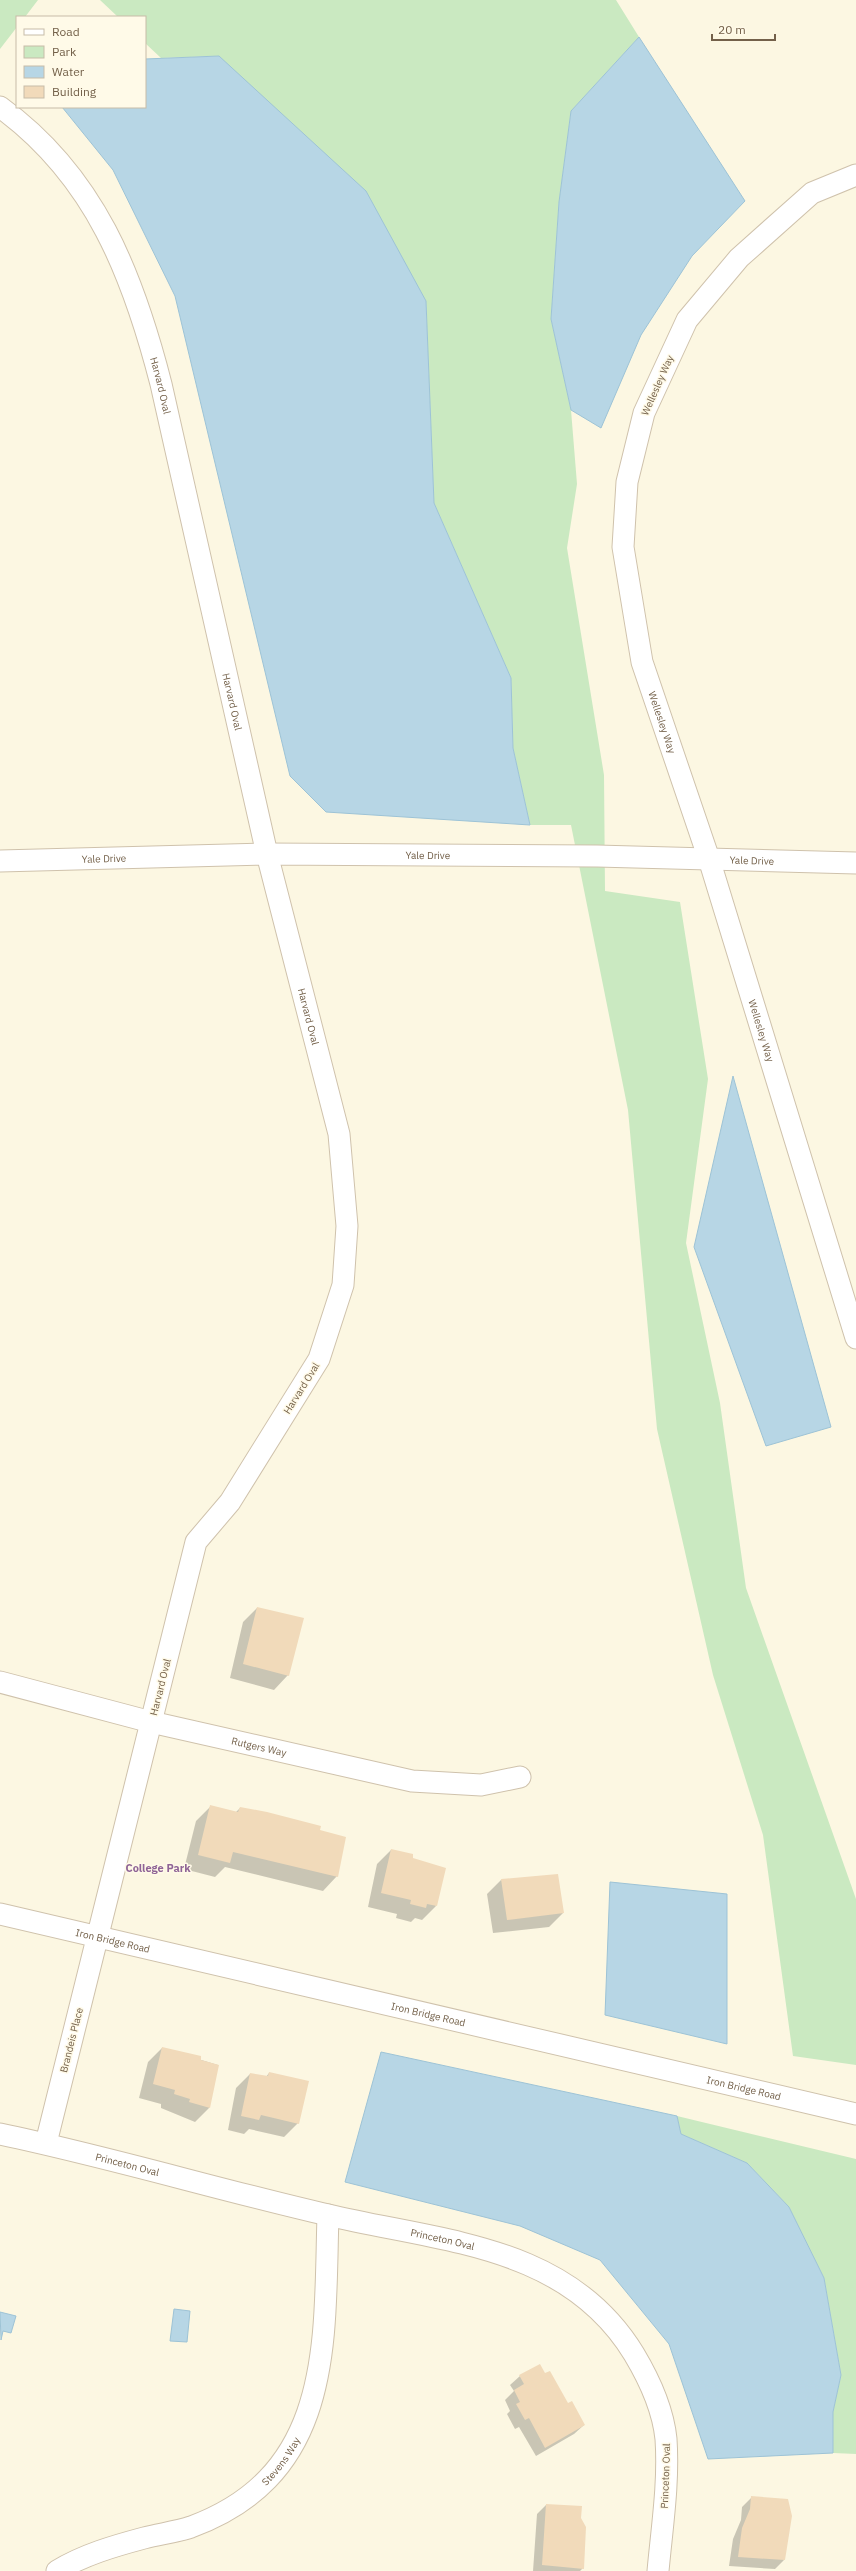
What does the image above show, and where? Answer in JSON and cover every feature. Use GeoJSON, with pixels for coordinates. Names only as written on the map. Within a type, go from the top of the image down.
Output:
{"type":"FeatureCollection","features":[{"type":"Feature","properties":{"kind":"street","name":"Harvard Oval"},"geometry":{"type":"LineString","coordinates":[[0,107],[53,153],[83,191],[105,228],[128,277],[145,322],[161,384],[267,854],[338,1134],[347,1226],[343,1285],[319,1359],[230,1502],[196,1542],[97,1936]]}},
{"type":"Feature","properties":{"kind":"street","name":"Wellesley Way"},"geometry":{"type":"LineString","coordinates":[[856,175],[812,193],[739,258],[687,320],[644,413],[627,482],[623,547],[642,662],[709,859],[856,1338]]}},
{"type":"Feature","properties":{"kind":"street","name":"Yale Drive"},"geometry":{"type":"LineString","coordinates":[[0,861],[267,854],[597,856],[856,863]]}},
{"type":"Feature","properties":{"kind":"street","name":"Rutgers Way"},"geometry":{"type":"LineString","coordinates":[[0,1682],[151,1722],[412,1781],[481,1785],[520,1777]]}},
{"type":"Feature","properties":{"kind":"street","name":"Iron Bridge Road"},"geometry":{"type":"LineString","coordinates":[[0,1914],[856,2114]]}},
{"type":"Feature","properties":{"kind":"street","name":"Brandeis Place"},"geometry":{"type":"LineString","coordinates":[[46,2143],[97,1936]]}},
{"type":"Feature","properties":{"kind":"street","name":"Princeton Oval"},"geometry":{"type":"LineString","coordinates":[[0,2134],[46,2143],[328,2215],[517,2258],[572,2288],[599,2308],[624,2338],[640,2364],[655,2397],[666,2437],[666,2484],[658,2571]]}},
{"type":"Feature","properties":{"kind":"street","name":"Stevens Way"},"geometry":{"type":"LineString","coordinates":[[57,2571],[99,2551],[190,2527],[230,2508],[257,2488],[282,2461],[303,2425],[317,2387],[324,2345],[328,2215]]}},
{"type":"Feature","properties":{"kind":"green space"},"geometry":{"type":"Polygon","coordinates":[[[0,0],[38,0],[26,16],[16,16],[16,28],[0,49],[0,0]]]}},
{"type":"Feature","properties":{"kind":"green space"},"geometry":{"type":"Polygon","coordinates":[[[100,0],[616,0],[639,37],[571,111],[559,202],[551,319],[571,410],[577,484],[567,548],[604,775],[605,891],[680,902],[708,1079],[686,1243],[720,1403],[746,1588],[856,1899],[856,2065],[793,2056],[763,1835],[713,1675],[657,1429],[628,1110],[571,825],[530,825],[513,748],[511,678],[434,503],[426,301],[219,56],[161,58],[146,44],[146,16],[117,16],[100,0]]]}},
{"type":"Feature","properties":{"kind":"green space"},"geometry":{"type":"Polygon","coordinates":[[[677,2116],[856,2159],[856,2454],[833,2453],[833,2412],[841,2375],[824,2278],[789,2207],[747,2163],[681,2134],[677,2116]]]}},
{"type":"Feature","properties":{"kind":"water"},"geometry":{"type":"Polygon","coordinates":[[[639,37],[745,201],[692,256],[641,335],[601,428],[571,410],[551,319],[559,202],[571,111],[639,37]]]}},
{"type":"Feature","properties":{"kind":"water"},"geometry":{"type":"Polygon","coordinates":[[[219,56],[366,191],[426,301],[434,503],[511,678],[513,748],[530,825],[326,812],[290,776],[175,296],[113,170],[63,108],[146,108],[146,59],[219,56]]]}},
{"type":"Feature","properties":{"kind":"water"},"geometry":{"type":"Polygon","coordinates":[[[733,1076],[831,1427],[766,1446],[694,1247],[733,1076]]]}},
{"type":"Feature","properties":{"kind":"water"},"geometry":{"type":"Polygon","coordinates":[[[610,1882],[727,1894],[727,2044],[605,2015],[610,1882]]]}},
{"type":"Feature","properties":{"kind":"water"},"geometry":{"type":"Polygon","coordinates":[[[381,2052],[677,2116],[681,2134],[747,2163],[789,2207],[824,2278],[841,2375],[833,2412],[833,2453],[708,2459],[669,2344],[600,2260],[520,2226],[345,2182],[381,2052]]]}},
{"type":"Feature","properties":{"kind":"water"},"geometry":{"type":"Polygon","coordinates":[[[174,2309],[190,2311],[187,2342],[170,2341],[174,2309]]]}},
{"type":"Feature","properties":{"kind":"water"},"geometry":{"type":"Polygon","coordinates":[[[0,2312],[16,2316],[11,2333],[3,2331],[1,2340],[0,2312]]]}},
{"type":"Feature","properties":{"kind":"building"},"geometry":{"type":"Polygon","coordinates":[[[257,1607],[304,1618],[289,1676],[243,1664],[257,1607]]]}},
{"type":"Feature","properties":{"kind":"building"},"geometry":{"type":"Polygon","coordinates":[[[210,1805],[238,1812],[240,1807],[267,1812],[321,1826],[320,1830],[346,1837],[338,1877],[233,1852],[230,1863],[198,1855],[210,1805]]]}},
{"type":"Feature","properties":{"kind":"building"},"geometry":{"type":"Polygon","coordinates":[[[391,1849],[413,1854],[413,1858],[446,1868],[437,1906],[427,1904],[426,1908],[410,1904],[411,1900],[381,1893],[391,1849]]]}},
{"type":"Feature","properties":{"kind":"building"},"geometry":{"type":"Polygon","coordinates":[[[558,1874],[564,1913],[507,1920],[501,1879],[558,1874]]]}},
{"type":"Feature","properties":{"kind":"building"},"geometry":{"type":"Polygon","coordinates":[[[162,2047],[201,2056],[201,2060],[219,2065],[210,2108],[189,2102],[190,2099],[174,2094],[175,2090],[153,2084],[162,2047]]]}},
{"type":"Feature","properties":{"kind":"building"},"geometry":{"type":"Polygon","coordinates":[[[269,2072],[309,2081],[299,2124],[261,2115],[259,2120],[241,2116],[250,2073],[268,2076],[269,2072]]]}},
{"type":"Feature","properties":{"kind":"building"},"geometry":{"type":"Polygon","coordinates":[[[540,2364],[545,2373],[550,2371],[568,2403],[572,2401],[585,2425],[545,2448],[529,2418],[525,2420],[516,2404],[520,2402],[514,2390],[524,2384],[519,2375],[540,2364]]]}},
{"type":"Feature","properties":{"kind":"building"},"geometry":{"type":"Polygon","coordinates":[[[751,2496],[788,2499],[792,2516],[785,2560],[738,2557],[742,2528],[750,2509],[751,2496]]]}},
{"type":"Feature","properties":{"kind":"building"},"geometry":{"type":"Polygon","coordinates":[[[546,2504],[582,2506],[581,2518],[586,2527],[584,2569],[542,2565],[546,2504]]]}},
{"type":"Feature","properties":{"kind":"district","name":"College Park"},"geometry":{"type":"Point","coordinates":[158,1868]}}]}
